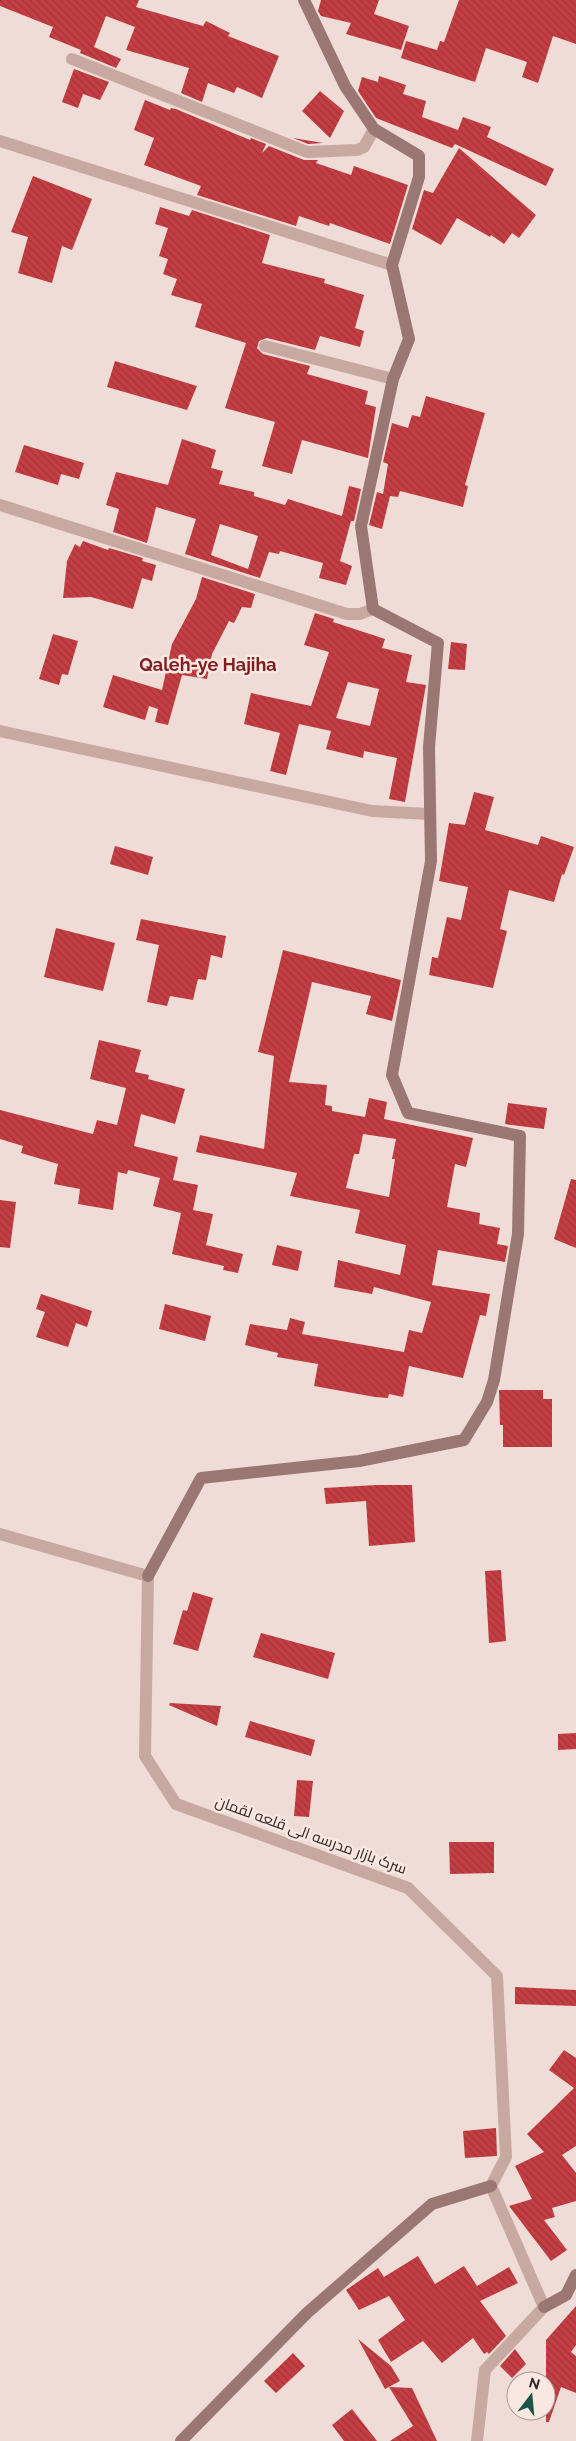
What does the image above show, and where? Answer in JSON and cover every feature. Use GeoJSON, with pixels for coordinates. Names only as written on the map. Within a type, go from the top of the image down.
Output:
{"type":"FeatureCollection","features":[{"type":"Feature","properties":{"kind":"street"},"geometry":{"type":"LineString","coordinates":[[304,0],[345,86],[374,130],[419,156],[419,177],[392,265],[409,339],[393,379],[361,526],[374,609]]}},
{"type":"Feature","properties":{"kind":"street"},"geometry":{"type":"LineString","coordinates":[[72,59],[307,152],[357,150],[364,146],[374,130]]}},
{"type":"Feature","properties":{"kind":"street"},"geometry":{"type":"LineString","coordinates":[[0,141],[392,265]]}},
{"type":"Feature","properties":{"kind":"street"},"geometry":{"type":"LineString","coordinates":[[265,346],[393,379]]}},
{"type":"Feature","properties":{"kind":"street"},"geometry":{"type":"LineString","coordinates":[[0,505],[347,614],[360,614],[374,609],[438,643],[429,747],[431,861],[392,1075],[408,1113],[520,1136],[518,1234],[494,1380],[487,1402],[464,1440],[359,1460],[202,1478],[148,1576],[0,1534]]}},
{"type":"Feature","properties":{"kind":"street"},"geometry":{"type":"LineString","coordinates":[[0,731],[372,811],[429,814]]}},
{"type":"Feature","properties":{"kind":"street","name":"سرک بازار مدرسه الی قلعه لقمان"},"geometry":{"type":"LineString","coordinates":[[148,1576],[145,1756],[176,1804],[408,1888],[497,1976],[506,2157],[491,2186]]}},
{"type":"Feature","properties":{"kind":"street"},"geometry":{"type":"LineString","coordinates":[[181,2441],[307,2312],[432,2204],[491,2186],[544,2307]]}},
{"type":"Feature","properties":{"kind":"street"},"geometry":{"type":"LineString","coordinates":[[477,2441],[485,2370],[544,2307],[566,2295],[576,2275]]}},
{"type":"Feature","properties":{"kind":"building"},"geometry":{"type":"Polygon","coordinates":[[[0,0],[139,0],[136,7],[203,26],[206,21],[230,33],[228,36],[279,56],[262,98],[237,87],[234,93],[208,83],[202,102],[181,93],[189,68],[126,50],[135,27],[106,16],[94,47],[121,59],[116,68],[80,53],[81,50],[49,37],[53,27],[0,6],[0,0]]]}},
{"type":"Feature","properties":{"kind":"building"},"geometry":{"type":"Polygon","coordinates":[[[321,0],[379,0],[374,14],[409,26],[401,50],[346,34],[351,23],[321,16],[318,11],[321,0]]]}},
{"type":"Feature","properties":{"kind":"building"},"geometry":{"type":"Polygon","coordinates":[[[459,0],[576,0],[576,44],[553,36],[538,83],[522,77],[527,62],[486,48],[475,82],[401,58],[406,41],[437,50],[440,41],[444,42],[459,0]]]}},
{"type":"Feature","properties":{"kind":"building"},"geometry":{"type":"Polygon","coordinates":[[[74,69],[109,82],[100,100],[83,94],[78,108],[62,102],[74,69]]]}},
{"type":"Feature","properties":{"kind":"building"},"geometry":{"type":"Polygon","coordinates":[[[379,76],[406,85],[403,94],[426,101],[422,117],[458,130],[463,117],[491,127],[487,137],[554,169],[546,186],[455,144],[452,148],[376,118],[358,91],[362,77],[378,82],[379,76]]]}},
{"type":"Feature","properties":{"kind":"building"},"geometry":{"type":"Polygon","coordinates":[[[320,91],[344,111],[330,138],[302,111],[320,91]]]}},
{"type":"Feature","properties":{"kind":"building"},"geometry":{"type":"Polygon","coordinates":[[[145,100],[170,110],[171,108],[176,109],[250,140],[251,138],[266,144],[262,153],[269,146],[304,160],[318,160],[316,163],[351,175],[354,166],[408,185],[390,244],[330,223],[329,226],[299,216],[296,226],[197,195],[201,186],[144,165],[154,138],[134,130],[145,100]]]}},
{"type":"Feature","properties":{"kind":"building"},"geometry":{"type":"Polygon","coordinates":[[[293,138],[323,143],[308,144],[293,138]]]}},
{"type":"Feature","properties":{"kind":"building"},"geometry":{"type":"Polygon","coordinates":[[[459,148],[536,215],[519,238],[512,233],[504,244],[491,235],[490,237],[457,218],[441,245],[412,229],[424,190],[433,193],[459,148]]]}},
{"type":"Feature","properties":{"kind":"building"},"geometry":{"type":"Polygon","coordinates":[[[33,176],[92,199],[72,250],[62,246],[52,283],[18,273],[28,237],[11,232],[33,176]]]}},
{"type":"Feature","properties":{"kind":"building"},"geometry":{"type":"Polygon","coordinates":[[[160,207],[189,216],[192,210],[270,235],[262,263],[325,279],[324,283],[364,295],[355,328],[364,331],[360,347],[320,336],[315,350],[267,338],[259,341],[257,348],[263,354],[310,366],[307,374],[368,391],[365,404],[376,407],[368,458],[302,440],[292,474],[262,466],[275,422],[225,408],[246,343],[195,327],[202,304],[171,295],[177,279],[163,274],[168,259],[159,256],[168,228],[155,224],[160,207]]]}},
{"type":"Feature","properties":{"kind":"building"},"geometry":{"type":"Polygon","coordinates":[[[115,361],[197,386],[187,410],[107,387],[115,361]]]}},
{"type":"Feature","properties":{"kind":"building"},"geometry":{"type":"Polygon","coordinates":[[[426,396],[485,413],[465,485],[468,486],[463,507],[400,491],[398,497],[390,496],[382,529],[369,525],[377,492],[383,494],[388,464],[383,462],[392,423],[408,428],[412,415],[420,417],[426,396]]]}},
{"type":"Feature","properties":{"kind":"building"},"geometry":{"type":"Polygon","coordinates":[[[182,439],[216,450],[211,468],[223,471],[219,484],[254,492],[254,496],[285,505],[288,499],[342,516],[349,486],[361,489],[354,521],[351,521],[340,561],[352,566],[346,585],[319,578],[323,563],[280,551],[279,554],[269,552],[260,578],[185,554],[196,519],[156,507],[147,543],[113,532],[119,509],[106,505],[116,472],[168,485],[182,439]],[[220,524],[211,555],[248,569],[258,536],[220,524]]]}},
{"type":"Feature","properties":{"kind":"building"},"geometry":{"type":"Polygon","coordinates":[[[24,445],[84,463],[79,479],[61,474],[58,485],[15,472],[24,445]]]}},
{"type":"Feature","properties":{"kind":"building"},"geometry":{"type":"Polygon","coordinates":[[[83,541],[108,550],[109,548],[143,558],[142,561],[156,565],[152,581],[142,578],[133,609],[91,597],[63,598],[67,561],[75,544],[80,547],[83,541]]]}},
{"type":"Feature","properties":{"kind":"building"},"geometry":{"type":"Polygon","coordinates":[[[202,577],[255,594],[251,608],[242,607],[234,623],[229,621],[212,654],[207,679],[182,675],[168,725],[155,722],[158,709],[149,706],[145,720],[103,707],[113,675],[162,690],[172,644],[196,599],[202,577]]]}},
{"type":"Feature","properties":{"kind":"building"},"geometry":{"type":"Polygon","coordinates":[[[315,613],[334,619],[333,622],[385,639],[382,648],[412,655],[406,682],[426,685],[405,802],[389,799],[397,758],[364,751],[363,758],[326,749],[331,731],[299,724],[286,775],[270,771],[280,733],[244,724],[251,693],[311,706],[329,652],[304,645],[315,613]],[[348,682],[336,718],[370,726],[379,689],[348,682]]]}},
{"type":"Feature","properties":{"kind":"building"},"geometry":{"type":"Polygon","coordinates":[[[53,634],[78,641],[68,675],[62,674],[59,685],[39,679],[53,634]]]}},
{"type":"Feature","properties":{"kind":"building"},"geometry":{"type":"Polygon","coordinates":[[[451,642],[467,644],[465,670],[448,669],[451,642]]]}},
{"type":"Feature","properties":{"kind":"building"},"geometry":{"type":"Polygon","coordinates":[[[474,792],[494,797],[485,830],[538,845],[541,836],[574,847],[564,875],[562,874],[554,902],[509,890],[500,929],[507,931],[493,988],[429,975],[432,957],[438,958],[447,917],[461,920],[468,887],[439,881],[449,823],[465,825],[474,792]]]}},
{"type":"Feature","properties":{"kind":"building"},"geometry":{"type":"Polygon","coordinates":[[[115,846],[153,857],[148,875],[110,864],[115,846]]]}},
{"type":"Feature","properties":{"kind":"building"},"geometry":{"type":"Polygon","coordinates":[[[141,919],[226,936],[222,958],[211,955],[206,980],[198,979],[193,1000],[170,996],[167,1006],[147,1002],[159,945],[136,940],[141,919]]]}},
{"type":"Feature","properties":{"kind":"building"},"geometry":{"type":"Polygon","coordinates":[[[56,928],[115,943],[103,991],[44,977],[56,928]]]}},
{"type":"Feature","properties":{"kind":"building"},"geometry":{"type":"Polygon","coordinates":[[[283,950],[401,980],[392,1021],[366,1014],[371,996],[312,982],[289,1082],[327,1085],[325,1105],[332,1106],[332,1111],[365,1117],[369,1098],[387,1102],[384,1119],[473,1138],[466,1167],[455,1164],[447,1207],[480,1213],[479,1224],[500,1228],[497,1244],[508,1246],[505,1262],[438,1250],[432,1285],[490,1294],[486,1316],[480,1315],[463,1378],[409,1366],[403,1397],[389,1394],[388,1398],[375,1397],[314,1386],[318,1364],[277,1357],[278,1353],[245,1345],[250,1324],[287,1330],[290,1318],[305,1322],[302,1334],[404,1352],[409,1330],[422,1333],[431,1302],[374,1287],[372,1294],[334,1287],[338,1260],[400,1275],[406,1245],[355,1233],[360,1210],[290,1196],[297,1173],[196,1152],[200,1135],[264,1149],[274,1056],[258,1052],[283,950]],[[363,1134],[359,1154],[354,1154],[346,1188],[389,1197],[395,1159],[392,1159],[396,1139],[363,1134]]]}},
{"type":"Feature","properties":{"kind":"building"},"geometry":{"type":"Polygon","coordinates":[[[99,1040],[141,1050],[135,1072],[149,1075],[148,1079],[185,1089],[175,1124],[141,1114],[134,1146],[178,1157],[173,1180],[198,1185],[193,1210],[213,1214],[206,1245],[243,1254],[238,1273],[223,1270],[224,1266],[172,1254],[181,1213],[153,1206],[160,1178],[128,1170],[127,1174],[118,1172],[113,1210],[78,1204],[80,1189],[54,1184],[58,1164],[21,1153],[23,1146],[0,1139],[0,1110],[93,1134],[97,1120],[117,1125],[126,1088],[90,1079],[99,1040]]]}},
{"type":"Feature","properties":{"kind":"building"},"geometry":{"type":"Polygon","coordinates":[[[508,1103],[547,1108],[544,1129],[505,1124],[508,1103]]]}},
{"type":"Feature","properties":{"kind":"building"},"geometry":{"type":"Polygon","coordinates":[[[571,1179],[576,1180],[576,1248],[554,1239],[571,1179]]]}},
{"type":"Feature","properties":{"kind":"building"},"geometry":{"type":"Polygon","coordinates":[[[0,1200],[16,1202],[10,1248],[0,1247],[0,1200]]]}},
{"type":"Feature","properties":{"kind":"building"},"geometry":{"type":"Polygon","coordinates":[[[277,1245],[302,1251],[298,1271],[272,1265],[277,1245]]]}},
{"type":"Feature","properties":{"kind":"building"},"geometry":{"type":"Polygon","coordinates":[[[41,1294],[92,1311],[87,1327],[76,1323],[68,1347],[36,1337],[45,1312],[36,1309],[41,1294]]]}},
{"type":"Feature","properties":{"kind":"building"},"geometry":{"type":"Polygon","coordinates":[[[165,1304],[211,1316],[205,1341],[159,1329],[165,1304]]]}},
{"type":"Feature","properties":{"kind":"building"},"geometry":{"type":"Polygon","coordinates":[[[499,1390],[543,1390],[543,1399],[552,1399],[552,1447],[503,1447],[503,1425],[500,1425],[499,1390]]]}},
{"type":"Feature","properties":{"kind":"building"},"geometry":{"type":"Polygon","coordinates":[[[412,1485],[415,1542],[369,1546],[366,1501],[326,1504],[324,1488],[412,1485]]]}},
{"type":"Feature","properties":{"kind":"building"},"geometry":{"type":"Polygon","coordinates":[[[501,1570],[506,1641],[489,1643],[485,1571],[501,1570]]]}},
{"type":"Feature","properties":{"kind":"building"},"geometry":{"type":"Polygon","coordinates":[[[193,1592],[213,1598],[198,1651],[173,1644],[183,1610],[187,1611],[193,1592]]]}},
{"type":"Feature","properties":{"kind":"building"},"geometry":{"type":"Polygon","coordinates":[[[261,1633],[335,1653],[328,1679],[253,1657],[261,1633]]]}},
{"type":"Feature","properties":{"kind":"building"},"geometry":{"type":"Polygon","coordinates":[[[170,1703],[221,1706],[217,1726],[169,1705],[170,1703]]]}},
{"type":"Feature","properties":{"kind":"building"},"geometry":{"type":"Polygon","coordinates":[[[250,1721],[315,1740],[311,1756],[245,1737],[250,1721]]]}},
{"type":"Feature","properties":{"kind":"building"},"geometry":{"type":"Polygon","coordinates":[[[576,1733],[576,1749],[558,1750],[558,1734],[576,1733]]]}},
{"type":"Feature","properties":{"kind":"building"},"geometry":{"type":"Polygon","coordinates":[[[297,1780],[313,1781],[309,1817],[294,1816],[297,1780]]]}},
{"type":"Feature","properties":{"kind":"building"},"geometry":{"type":"Polygon","coordinates":[[[449,1842],[494,1842],[494,1873],[450,1874],[449,1842]]]}},
{"type":"Feature","properties":{"kind":"building"},"geometry":{"type":"Polygon","coordinates":[[[515,1987],[576,1990],[576,2006],[515,2004],[515,1987]]]}},
{"type":"Feature","properties":{"kind":"building"},"geometry":{"type":"Polygon","coordinates":[[[564,2050],[576,2058],[576,2146],[562,2155],[576,2173],[576,2201],[552,2208],[555,2217],[544,2220],[567,2250],[551,2261],[509,2206],[532,2199],[515,2166],[544,2152],[527,2134],[574,2088],[549,2070],[564,2050]]]}},
{"type":"Feature","properties":{"kind":"building"},"geometry":{"type":"Polygon","coordinates":[[[496,2128],[497,2156],[465,2158],[463,2131],[496,2128]]]}},
{"type":"Feature","properties":{"kind":"building"},"geometry":{"type":"Polygon","coordinates":[[[418,2256],[435,2284],[464,2266],[477,2286],[509,2267],[518,2283],[480,2301],[506,2336],[489,2354],[487,2352],[484,2354],[473,2338],[442,2363],[423,2341],[391,2362],[378,2340],[405,2320],[389,2296],[359,2310],[346,2290],[378,2268],[384,2277],[418,2256]]]}},
{"type":"Feature","properties":{"kind":"building"},"geometry":{"type":"Polygon","coordinates":[[[576,2306],[576,2345],[571,2352],[576,2356],[576,2393],[561,2387],[556,2402],[556,2371],[546,2371],[546,2340],[576,2306]]]}},
{"type":"Feature","properties":{"kind":"building"},"geometry":{"type":"Polygon","coordinates":[[[358,2339],[391,2366],[400,2381],[385,2389],[358,2339]]]}},
{"type":"Feature","properties":{"kind":"building"},"geometry":{"type":"Polygon","coordinates":[[[515,2349],[526,2364],[519,2371],[506,2372],[500,2366],[515,2349]]]}},
{"type":"Feature","properties":{"kind":"building"},"geometry":{"type":"Polygon","coordinates":[[[293,2353],[305,2366],[276,2393],[264,2381],[293,2353]]]}},
{"type":"Feature","properties":{"kind":"building"},"geometry":{"type":"Polygon","coordinates":[[[389,2387],[412,2388],[437,2441],[390,2441],[413,2426],[389,2387]]]}},
{"type":"Feature","properties":{"kind":"building"},"geometry":{"type":"Polygon","coordinates":[[[352,2409],[377,2441],[344,2441],[332,2425],[352,2409]]]}},
{"type":"Feature","properties":{"kind":"district","name":"Qaleh-ye Hajiha"},"geometry":{"type":"Point","coordinates":[208,665]}}]}
